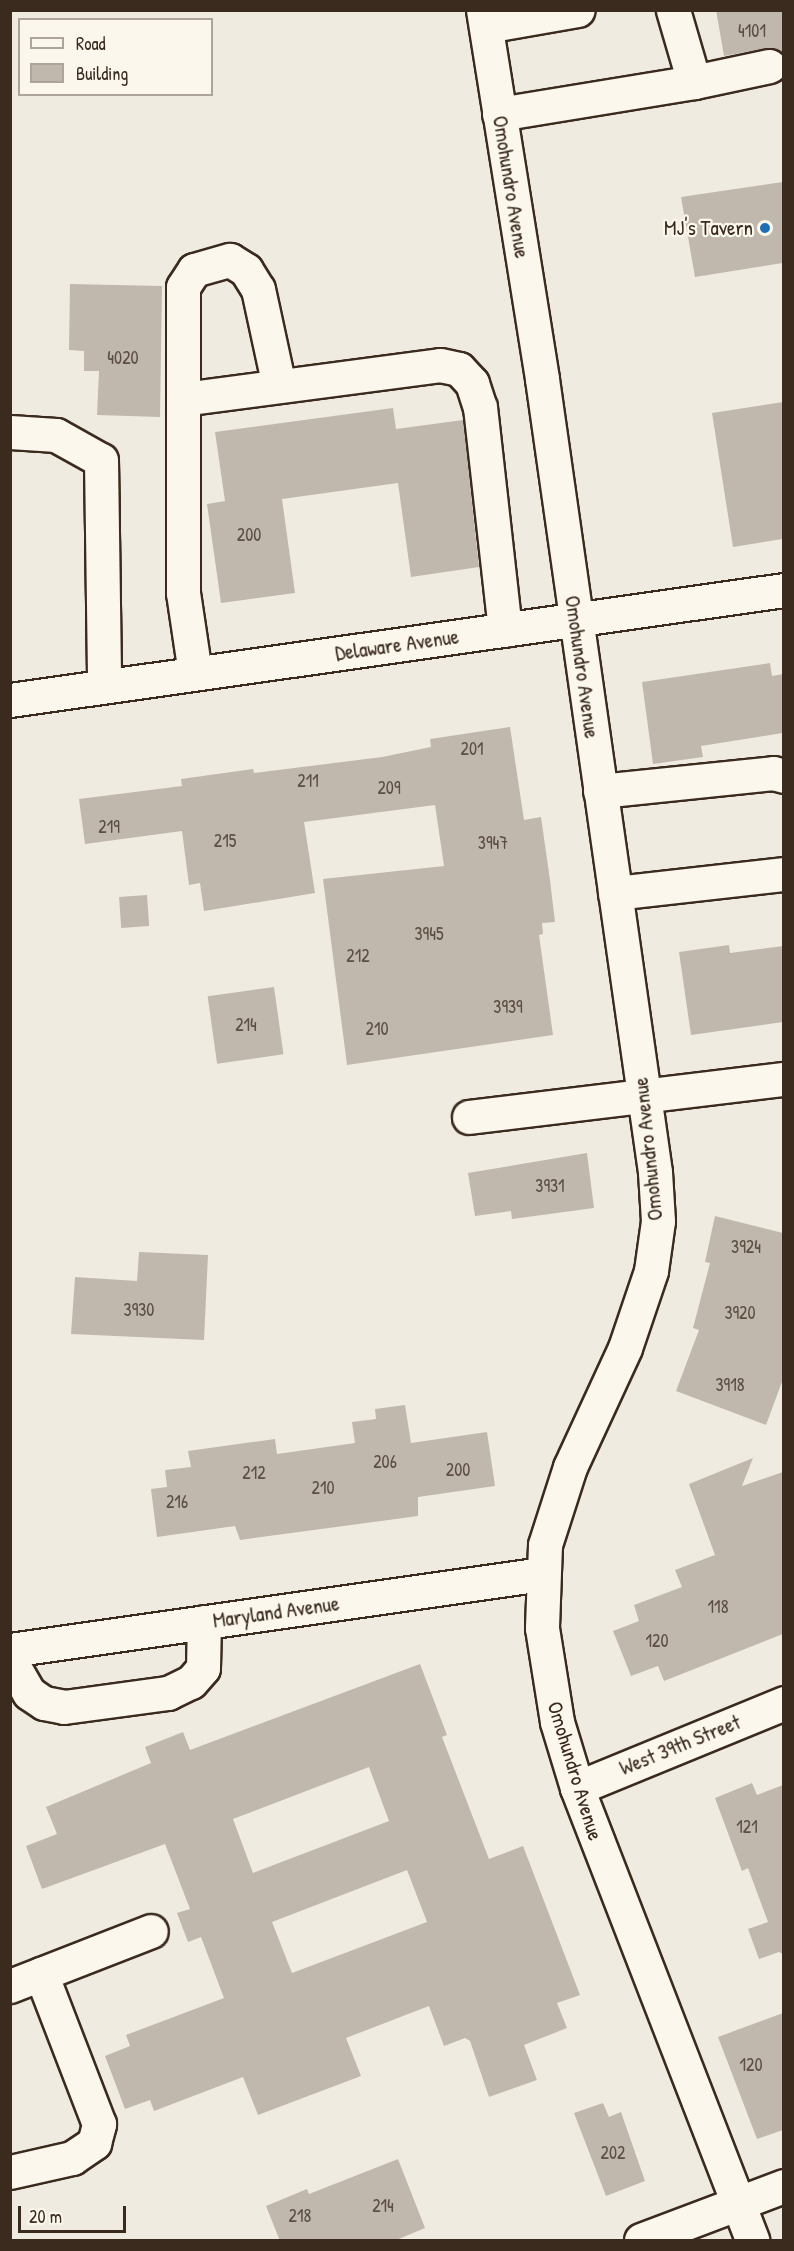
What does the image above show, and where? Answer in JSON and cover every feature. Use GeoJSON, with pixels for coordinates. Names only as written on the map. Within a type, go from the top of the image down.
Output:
{"type":"FeatureCollection","features":[{"type":"Feature","properties":{"kind":"street"},"geometry":{"type":"LineString","coordinates":[[484,18],[578,10]]}},
{"type":"Feature","properties":{"kind":"street"},"geometry":{"type":"LineString","coordinates":[[673,10],[694,82]]}},
{"type":"Feature","properties":{"kind":"street","name":"Omohundro Avenue"},"geometry":{"type":"LineString","coordinates":[[484,18],[576,620],[645,1098],[658,1221],[651,1271],[625,1348],[570,1467],[545,1545],[542,1574],[542,1628],[555,1710],[577,1788],[752,2241]]}},
{"type":"Feature","properties":{"kind":"street"},"geometry":{"type":"LineString","coordinates":[[499,114],[694,82],[768,66]]}},
{"type":"Feature","properties":{"kind":"street"},"geometry":{"type":"LineString","coordinates":[[195,673],[183,593],[183,287],[194,270],[230,260],[246,270],[258,289],[279,386]]}},
{"type":"Feature","properties":{"kind":"street"},"geometry":{"type":"LineString","coordinates":[[183,399],[440,365],[459,369],[472,383],[480,407],[505,630]]}},
{"type":"Feature","properties":{"kind":"street"},"geometry":{"type":"LineString","coordinates":[[10,432],[56,435],[100,460],[104,686]]}},
{"type":"Feature","properties":{"kind":"street","name":"Delaware Avenue"},"geometry":{"type":"LineString","coordinates":[[10,700],[783,590]]}},
{"type":"Feature","properties":{"kind":"street"},"geometry":{"type":"LineString","coordinates":[[600,791],[773,773],[783,776]]}},
{"type":"Feature","properties":{"kind":"street"},"geometry":{"type":"LineString","coordinates":[[615,892],[783,874]]}},
{"type":"Feature","properties":{"kind":"street"},"geometry":{"type":"LineString","coordinates":[[469,1117],[645,1098],[783,1079]]}},
{"type":"Feature","properties":{"kind":"street","name":"Maryland Avenue"},"geometry":{"type":"LineString","coordinates":[[10,1650],[542,1574]]}},
{"type":"Feature","properties":{"kind":"street"},"geometry":{"type":"LineString","coordinates":[[10,1660],[29,1693],[44,1703],[64,1707],[168,1693],[190,1682],[203,1668],[204,1622]]}},
{"type":"Feature","properties":{"kind":"street","name":"West 39th Street"},"geometry":{"type":"LineString","coordinates":[[577,1788],[783,1703]]}},
{"type":"Feature","properties":{"kind":"street"},"geometry":{"type":"LineString","coordinates":[[10,1986],[151,1932]]}},
{"type":"Feature","properties":{"kind":"street"},"geometry":{"type":"LineString","coordinates":[[10,2172],[72,2158],[94,2143],[99,2124],[41,1974]]}},
{"type":"Feature","properties":{"kind":"street"},"geometry":{"type":"LineString","coordinates":[[641,2241],[783,2186]]}},
{"type":"Feature","properties":{"kind":"building"},"geometry":{"type":"Polygon","coordinates":[[[716,10],[783,10],[783,52],[766,48],[724,56],[716,10]]]}},
{"type":"Feature","properties":{"kind":"building"},"geometry":{"type":"Polygon","coordinates":[[[783,182],[783,263],[695,277],[681,197],[783,182]]]}},
{"type":"Feature","properties":{"kind":"building"},"geometry":{"type":"Polygon","coordinates":[[[70,284],[162,286],[160,417],[97,415],[99,371],[84,371],[84,351],[69,350],[70,284]]]}},
{"type":"Feature","properties":{"kind":"building"},"geometry":{"type":"Polygon","coordinates":[[[783,402],[783,539],[733,547],[712,413],[783,402]]]}},
{"type":"Feature","properties":{"kind":"building"},"geometry":{"type":"Polygon","coordinates":[[[393,408],[396,429],[463,420],[479,567],[411,577],[398,483],[282,499],[295,593],[221,603],[207,504],[225,501],[215,432],[393,408]]]}},
{"type":"Feature","properties":{"kind":"building"},"geometry":{"type":"Polygon","coordinates":[[[770,663],[772,676],[783,674],[783,733],[701,746],[703,757],[653,764],[642,682],[770,663]]]}},
{"type":"Feature","properties":{"kind":"building"},"geometry":{"type":"Polygon","coordinates":[[[510,727],[524,820],[541,817],[550,880],[555,922],[542,923],[543,934],[539,935],[553,1035],[347,1065],[323,879],[444,866],[435,805],[304,822],[315,893],[204,911],[200,883],[189,885],[182,831],[85,844],[79,799],[182,786],[181,779],[253,769],[254,773],[382,757],[431,747],[430,739],[510,727]]]}},
{"type":"Feature","properties":{"kind":"building"},"geometry":{"type":"Polygon","coordinates":[[[147,895],[149,926],[121,928],[119,897],[147,895]]]}},
{"type":"Feature","properties":{"kind":"building"},"geometry":{"type":"Polygon","coordinates":[[[729,945],[730,953],[783,946],[783,1022],[691,1035],[679,952],[729,945]]]}},
{"type":"Feature","properties":{"kind":"building"},"geometry":{"type":"Polygon","coordinates":[[[274,987],[283,1054],[217,1064],[208,996],[274,987]]]}},
{"type":"Feature","properties":{"kind":"building"},"geometry":{"type":"Polygon","coordinates":[[[587,1153],[594,1208],[512,1219],[511,1211],[475,1216],[468,1173],[587,1153]]]}},
{"type":"Feature","properties":{"kind":"building"},"geometry":{"type":"Polygon","coordinates":[[[715,1216],[783,1233],[783,1379],[766,1425],[676,1391],[699,1330],[693,1328],[710,1263],[705,1262],[715,1216]]]}},
{"type":"Feature","properties":{"kind":"building"},"geometry":{"type":"Polygon","coordinates":[[[139,1252],[208,1255],[204,1340],[71,1334],[75,1277],[137,1281],[139,1252]]]}},
{"type":"Feature","properties":{"kind":"building"},"geometry":{"type":"Polygon","coordinates":[[[405,1405],[411,1443],[487,1432],[495,1486],[418,1497],[418,1516],[240,1540],[235,1526],[157,1537],[151,1489],[167,1487],[165,1470],[191,1467],[188,1451],[275,1439],[277,1454],[355,1443],[352,1422],[376,1419],[375,1409],[405,1405]]]}},
{"type":"Feature","properties":{"kind":"building"},"geometry":{"type":"Polygon","coordinates":[[[753,1458],[742,1486],[783,1472],[783,1634],[664,1681],[658,1666],[631,1676],[613,1631],[639,1621],[634,1605],[682,1587],[675,1570],[715,1555],[689,1484],[753,1458]]]}},
{"type":"Feature","properties":{"kind":"building"},"geometry":{"type":"Polygon","coordinates":[[[420,1664],[447,1735],[442,1737],[489,1859],[523,1846],[580,1995],[557,2003],[567,2028],[524,2045],[537,2080],[489,2097],[470,2041],[465,2038],[444,2046],[429,2006],[346,2038],[361,2076],[258,2115],[243,2077],[154,2111],[150,2100],[125,2109],[105,2056],[130,2046],[126,2035],[224,1998],[201,1937],[188,1942],[177,1913],[190,1909],[165,1844],[42,1889],[26,1846],[57,1834],[46,1807],[151,1763],[145,1747],[183,1732],[190,1750],[420,1664]],[[369,1767],[233,1819],[253,1873],[389,1821],[369,1767]],[[407,1870],[272,1922],[292,1973],[427,1922],[407,1870]]]}},
{"type":"Feature","properties":{"kind":"building"},"geometry":{"type":"Polygon","coordinates":[[[752,1783],[757,1795],[783,1785],[783,1954],[779,1952],[759,1959],[748,1929],[768,1922],[748,1868],[742,1871],[715,1798],[752,1783]]]}},
{"type":"Feature","properties":{"kind":"building"},"geometry":{"type":"Polygon","coordinates":[[[783,2013],[783,2130],[757,2139],[718,2037],[783,2013]]]}},
{"type":"Feature","properties":{"kind":"building"},"geometry":{"type":"Polygon","coordinates":[[[603,2103],[609,2117],[621,2112],[645,2181],[606,2196],[574,2113],[603,2103]]]}},
{"type":"Feature","properties":{"kind":"building"},"geometry":{"type":"Polygon","coordinates":[[[398,2159],[425,2228],[394,2241],[280,2241],[266,2206],[307,2189],[309,2194],[398,2159]]]}},
{"type":"Feature","properties":{"kind":"place","name":"MJ's Tavern"},"geometry":{"type":"Point","coordinates":[765,228]}}]}
